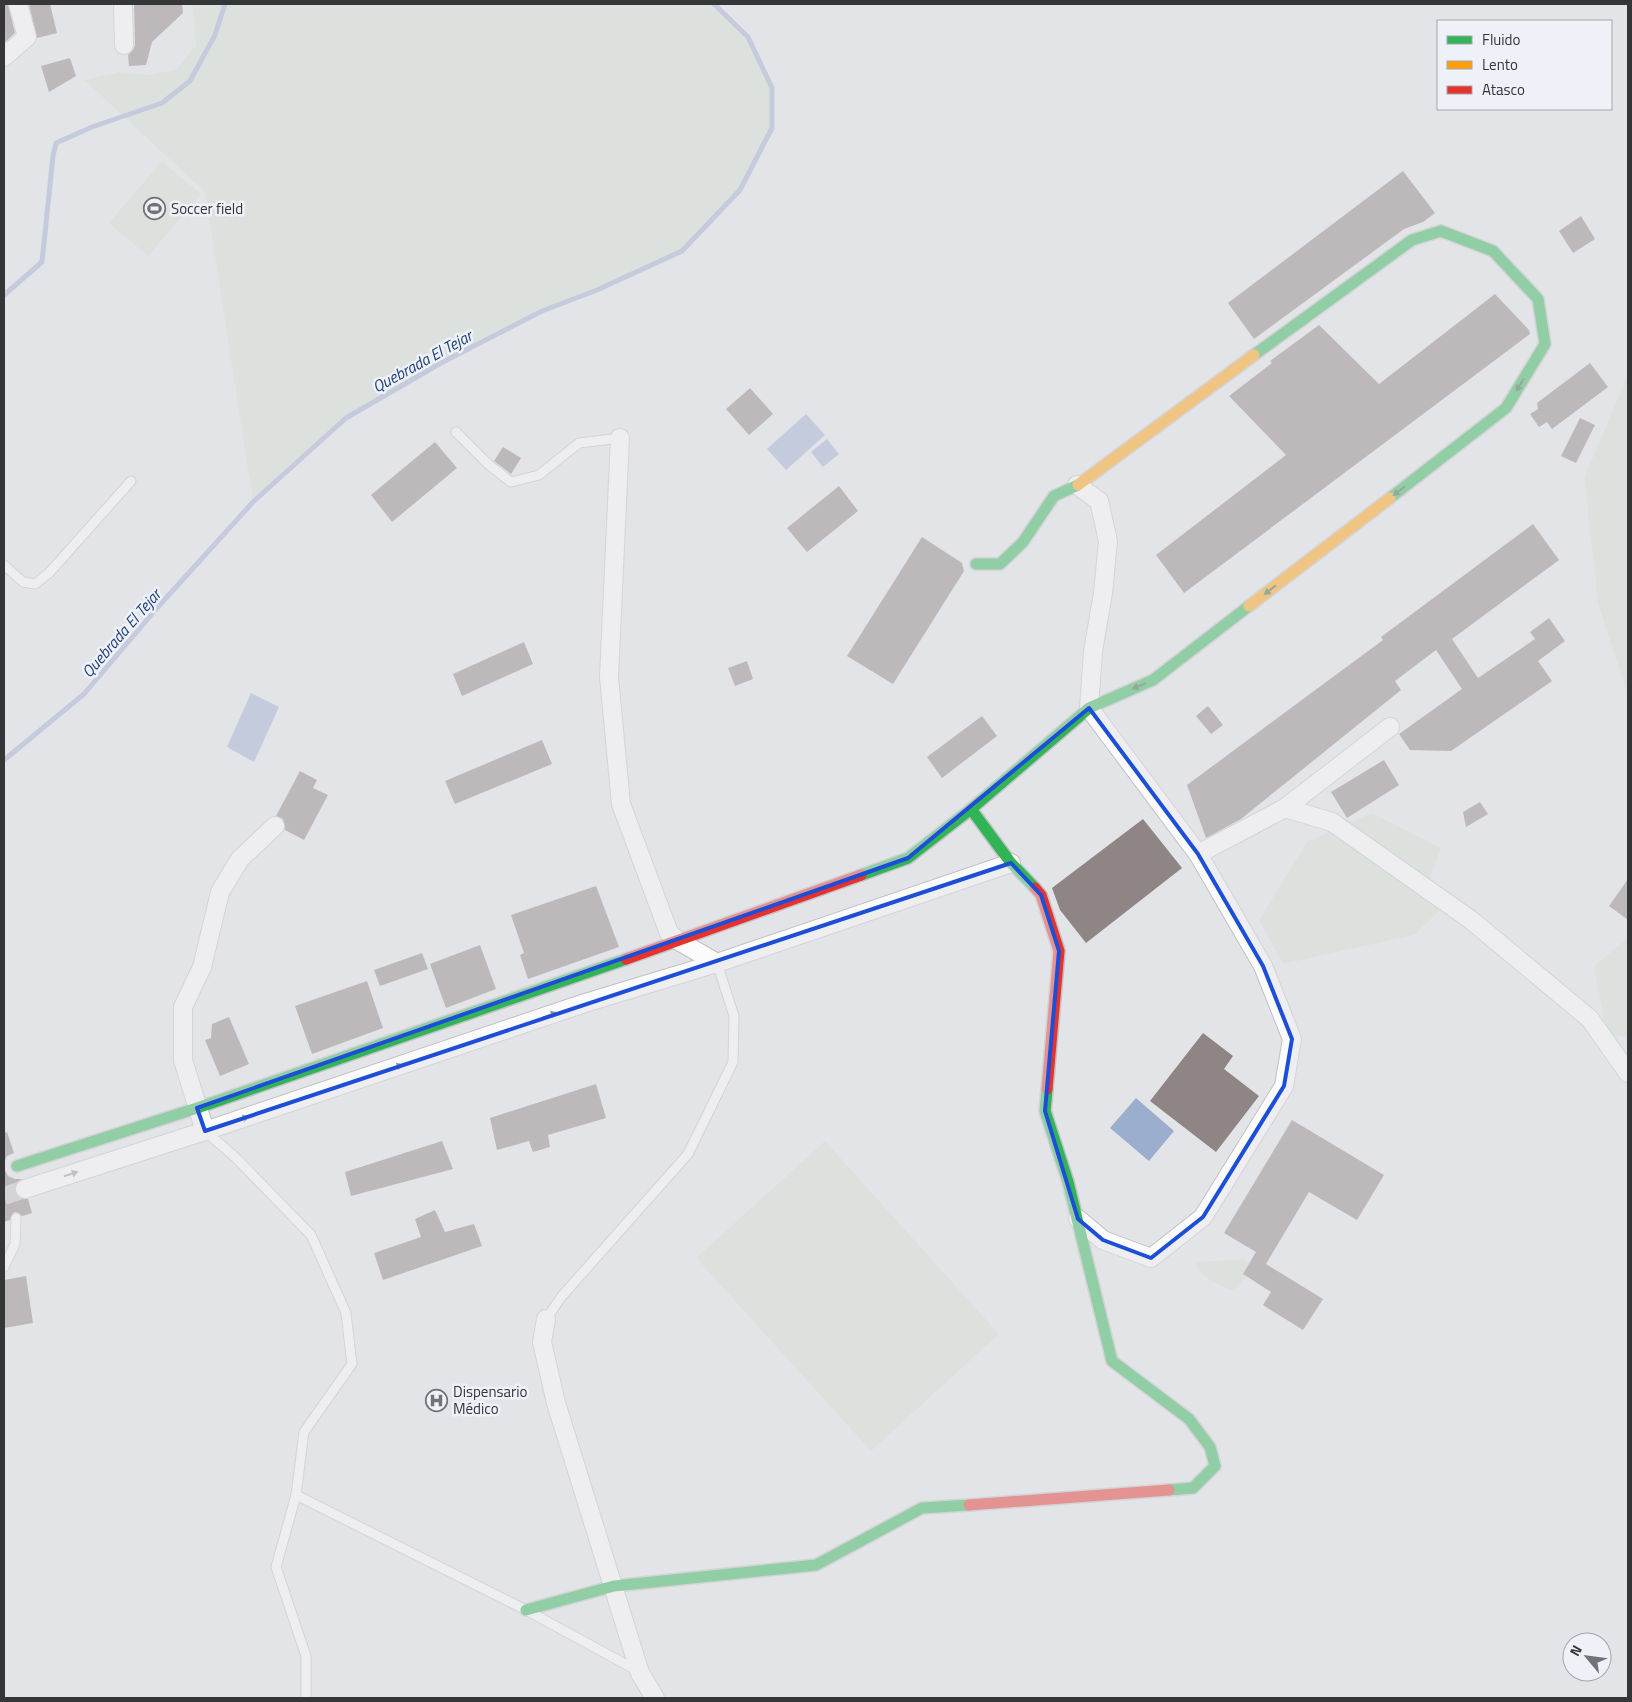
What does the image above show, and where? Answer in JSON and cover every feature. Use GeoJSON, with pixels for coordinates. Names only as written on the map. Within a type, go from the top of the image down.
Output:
{"type":"FeatureCollection","features":[{"type":"Feature","properties":{"kind":"street"},"geometry":{"type":"LineString","coordinates":[[4,57],[27,37],[18,4]]}},
{"type":"Feature","properties":{"kind":"street"},"geometry":{"type":"LineString","coordinates":[[122,4],[124,45]]}},
{"type":"Feature","properties":{"kind":"street"},"geometry":{"type":"LineString","coordinates":[[18,1166],[197,1108],[574,978],[908,858],[971,809],[1089,708],[1153,680],[1506,408],[1545,344],[1538,300],[1493,251],[1441,232],[1412,240],[1077,485],[1054,496],[1023,542],[1000,564],[976,564]]}},
{"type":"Feature","properties":{"kind":"street"},"geometry":{"type":"LineString","coordinates":[[620,438],[608,677],[621,804],[669,933],[677,940],[717,963]]}},
{"type":"Feature","properties":{"kind":"street"},"geometry":{"type":"LineString","coordinates":[[1077,485],[1099,501],[1108,541],[1103,593],[1093,651],[1089,708],[1198,854],[1263,966],[1292,1039],[1284,1086],[1203,1218],[1151,1258],[1104,1240],[1078,1219]]}},
{"type":"Feature","properties":{"kind":"street"},"geometry":{"type":"LineString","coordinates":[[1198,854],[1285,808],[1390,727]]}},
{"type":"Feature","properties":{"kind":"street"},"geometry":{"type":"LineString","coordinates":[[1285,808],[1332,822],[1471,920],[1590,1019],[1628,1073]]}},
{"type":"Feature","properties":{"kind":"street"},"geometry":{"type":"LineString","coordinates":[[526,1610],[614,1586],[816,1565],[922,1508],[1193,1488],[1215,1466],[1210,1447],[1189,1419],[1112,1361],[1078,1219],[1045,1111],[1059,951],[1042,895],[1011,863],[971,809]]}},
{"type":"Feature","properties":{"kind":"street"},"geometry":{"type":"LineString","coordinates":[[205,1131],[183,1060],[183,1007],[202,967],[220,892],[240,859],[274,826]]}},
{"type":"Feature","properties":{"kind":"street"},"geometry":{"type":"LineString","coordinates":[[25,1189],[205,1131],[584,1003],[717,963],[1011,863]]}},
{"type":"Feature","properties":{"kind":"street"},"geometry":{"type":"LineString","coordinates":[[574,978],[584,1003]]}},
{"type":"Feature","properties":{"kind":"street"},"geometry":{"type":"LineString","coordinates":[[546,1319],[542,1342],[556,1403],[640,1673],[655,1698]]}},
{"type":"Feature","properties":{"kind":"lane"},"geometry":{"type":"LineString","coordinates":[[456,432],[489,465],[511,482],[538,475],[578,443],[620,438]]}},
{"type":"Feature","properties":{"kind":"lane"},"geometry":{"type":"LineString","coordinates":[[4,565],[23,582],[35,584],[49,572],[131,481]]}},
{"type":"Feature","properties":{"kind":"lane"},"geometry":{"type":"LineString","coordinates":[[546,1319],[562,1296],[688,1154],[733,1062],[734,1016],[717,963]]}},
{"type":"Feature","properties":{"kind":"lane"},"geometry":{"type":"LineString","coordinates":[[205,1131],[235,1157],[312,1235],[346,1313],[352,1364],[304,1432],[296,1495],[276,1567],[306,1656],[306,1698]]}},
{"type":"Feature","properties":{"kind":"lane"},"geometry":{"type":"LineString","coordinates":[[4,1267],[15,1244],[16,1218]]}},
{"type":"Feature","properties":{"kind":"lane"},"geometry":{"type":"LineString","coordinates":[[296,1495],[526,1610],[640,1673]]}},
{"type":"Feature","properties":{"kind":"highlighted area"},"geometry":{"type":"Polygon","coordinates":[[[1089,708],[1198,854],[1263,966],[1292,1039],[1284,1086],[1203,1217],[1151,1258],[1103,1240],[1078,1219],[1045,1111],[1059,951],[1041,895],[1011,863],[205,1131],[197,1108],[908,858],[1089,708]]]}},
{"type":"Feature","properties":{"kind":"shaded area"},"geometry":{"type":"Polygon","coordinates":[[[192,4],[714,4],[748,37],[772,88],[772,128],[740,190],[682,251],[597,290],[542,311],[441,363],[346,418],[253,502],[205,192],[84,80],[118,72],[150,75],[177,69],[196,45],[192,4]]]}},
{"type":"Feature","properties":{"kind":"shaded area","name":"Soccer field"},"geometry":{"type":"Polygon","coordinates":[[[162,161],[201,194],[148,256],[109,223],[162,161]]]}},
{"type":"Feature","properties":{"kind":"shaded area"},"geometry":{"type":"Polygon","coordinates":[[[1628,375],[1628,696],[1598,603],[1584,478],[1628,375]]]}},
{"type":"Feature","properties":{"kind":"shaded area"},"geometry":{"type":"Polygon","coordinates":[[[1372,813],[1441,848],[1425,891],[1443,907],[1414,935],[1283,964],[1259,920],[1307,842],[1372,813]]]}},
{"type":"Feature","properties":{"kind":"shaded area"},"geometry":{"type":"Polygon","coordinates":[[[1628,938],[1628,1036],[1607,1036],[1594,966],[1628,938]]]}},
{"type":"Feature","properties":{"kind":"shaded area"},"geometry":{"type":"Polygon","coordinates":[[[825,1141],[999,1334],[871,1451],[696,1258],[825,1141]]]}},
{"type":"Feature","properties":{"kind":"shaded area"},"geometry":{"type":"Polygon","coordinates":[[[1244,1259],[1249,1264],[1243,1274],[1246,1276],[1238,1288],[1229,1290],[1208,1279],[1197,1267],[1197,1262],[1244,1259]]]}},
{"type":"Feature","properties":{"kind":"water"},"geometry":{"type":"Polygon","coordinates":[[[806,414],[825,435],[786,470],[767,449],[806,414]]]}},
{"type":"Feature","properties":{"kind":"water"},"geometry":{"type":"Polygon","coordinates":[[[827,439],[839,454],[823,467],[811,452],[827,439]]]}},
{"type":"Feature","properties":{"kind":"water"},"geometry":{"type":"Polygon","coordinates":[[[251,693],[279,707],[254,762],[227,747],[251,693]]]}},
{"type":"Feature","properties":{"kind":"water"},"geometry":{"type":"Polygon","coordinates":[[[1136,1098],[1174,1131],[1149,1161],[1110,1128],[1136,1098]]]}},
{"type":"Feature","properties":{"kind":"building"},"geometry":{"type":"Polygon","coordinates":[[[4,4],[8,4],[15,33],[4,43],[4,4]]]}},
{"type":"Feature","properties":{"kind":"building"},"geometry":{"type":"Polygon","coordinates":[[[29,4],[50,4],[57,33],[37,38],[29,4]]]}},
{"type":"Feature","properties":{"kind":"building"},"geometry":{"type":"Polygon","coordinates":[[[134,4],[182,4],[183,13],[152,42],[146,65],[129,66],[128,55],[135,45],[134,4]]]}},
{"type":"Feature","properties":{"kind":"building"},"geometry":{"type":"Polygon","coordinates":[[[70,58],[76,76],[49,92],[41,66],[70,58]]]}},
{"type":"Feature","properties":{"kind":"building"},"geometry":{"type":"Polygon","coordinates":[[[1403,171],[1435,213],[1423,222],[1404,229],[1254,339],[1228,303],[1403,171]]]}},
{"type":"Feature","properties":{"kind":"building"},"geometry":{"type":"Polygon","coordinates":[[[1581,216],[1595,239],[1573,253],[1559,231],[1581,216]]]}},
{"type":"Feature","properties":{"kind":"building"},"geometry":{"type":"Polygon","coordinates":[[[1495,294],[1529,330],[1530,334],[1184,593],[1156,555],[1286,455],[1229,396],[1272,363],[1270,361],[1319,325],[1379,384],[1495,294]]]}},
{"type":"Feature","properties":{"kind":"building"},"geometry":{"type":"Polygon","coordinates":[[[1590,363],[1608,387],[1552,429],[1547,422],[1539,427],[1530,414],[1538,409],[1537,403],[1590,363]]]}},
{"type":"Feature","properties":{"kind":"building"},"geometry":{"type":"Polygon","coordinates":[[[750,388],[773,414],[749,435],[726,409],[750,388]]]}},
{"type":"Feature","properties":{"kind":"building"},"geometry":{"type":"Polygon","coordinates":[[[1580,418],[1595,425],[1576,463],[1561,456],[1580,418]]]}},
{"type":"Feature","properties":{"kind":"building"},"geometry":{"type":"Polygon","coordinates":[[[435,442],[457,468],[392,522],[371,495],[435,442]]]}},
{"type":"Feature","properties":{"kind":"building"},"geometry":{"type":"Polygon","coordinates":[[[503,447],[521,458],[511,474],[494,461],[503,447]]]}},
{"type":"Feature","properties":{"kind":"building"},"geometry":{"type":"Polygon","coordinates":[[[839,486],[858,511],[807,552],[787,528],[839,486]]]}},
{"type":"Feature","properties":{"kind":"building"},"geometry":{"type":"Polygon","coordinates":[[[1533,524],[1559,560],[1452,639],[1478,678],[1535,639],[1530,632],[1549,618],[1565,641],[1538,661],[1552,681],[1451,751],[1410,750],[1399,734],[1462,689],[1436,650],[1395,681],[1401,690],[1241,819],[1206,838],[1187,785],[1383,640],[1381,637],[1533,524]]]}},
{"type":"Feature","properties":{"kind":"building"},"geometry":{"type":"Polygon","coordinates":[[[922,537],[962,563],[964,571],[893,684],[847,656],[922,537]]]}},
{"type":"Feature","properties":{"kind":"building"},"geometry":{"type":"Polygon","coordinates":[[[524,642],[533,664],[462,696],[453,674],[524,642]]]}},
{"type":"Feature","properties":{"kind":"building"},"geometry":{"type":"Polygon","coordinates":[[[747,661],[753,679],[735,686],[728,668],[747,661]]]}},
{"type":"Feature","properties":{"kind":"building"},"geometry":{"type":"Polygon","coordinates":[[[1208,706],[1223,725],[1211,734],[1196,716],[1208,706]]]}},
{"type":"Feature","properties":{"kind":"building"},"geometry":{"type":"Polygon","coordinates":[[[982,716],[997,736],[942,778],[927,757],[982,716]]]}},
{"type":"Feature","properties":{"kind":"building"},"geometry":{"type":"Polygon","coordinates":[[[542,740],[552,764],[455,804],[445,781],[542,740]]]}},
{"type":"Feature","properties":{"kind":"building"},"geometry":{"type":"Polygon","coordinates":[[[1384,760],[1399,785],[1347,818],[1331,792],[1384,760]]]}},
{"type":"Feature","properties":{"kind":"building"},"geometry":{"type":"Polygon","coordinates":[[[300,771],[317,780],[313,788],[328,795],[304,840],[285,830],[283,819],[276,816],[300,771]]]}},
{"type":"Feature","properties":{"kind":"building"},"geometry":{"type":"Polygon","coordinates":[[[1480,802],[1488,814],[1466,827],[1463,812],[1480,802]]]}},
{"type":"Feature","properties":{"kind":"building"},"geometry":{"type":"Polygon","coordinates":[[[1143,819],[1182,868],[1086,943],[1060,910],[1052,888],[1143,819]]]}},
{"type":"Feature","properties":{"kind":"building"},"geometry":{"type":"Polygon","coordinates":[[[1628,879],[1628,920],[1609,906],[1628,879]]]}},
{"type":"Feature","properties":{"kind":"building"},"geometry":{"type":"Polygon","coordinates":[[[596,886],[619,947],[528,979],[520,955],[524,953],[511,915],[596,886]]]}},
{"type":"Feature","properties":{"kind":"building"},"geometry":{"type":"Polygon","coordinates":[[[480,945],[496,989],[446,1008],[430,964],[480,945]]]}},
{"type":"Feature","properties":{"kind":"building"},"geometry":{"type":"Polygon","coordinates":[[[422,953],[428,969],[380,986],[374,970],[422,953]]]}},
{"type":"Feature","properties":{"kind":"building"},"geometry":{"type":"Polygon","coordinates":[[[367,981],[383,1028],[312,1054],[295,1006],[367,981]]]}},
{"type":"Feature","properties":{"kind":"building"},"geometry":{"type":"Polygon","coordinates":[[[229,1017],[249,1064],[220,1076],[205,1040],[211,1038],[212,1024],[229,1017]]]}},
{"type":"Feature","properties":{"kind":"building"},"geometry":{"type":"Polygon","coordinates":[[[1203,1033],[1233,1056],[1224,1069],[1259,1096],[1216,1152],[1150,1101],[1203,1033]]]}},
{"type":"Feature","properties":{"kind":"building"},"geometry":{"type":"Polygon","coordinates":[[[596,1084],[606,1118],[548,1135],[550,1147],[533,1152],[529,1141],[497,1150],[490,1118],[596,1084]]]}},
{"type":"Feature","properties":{"kind":"building"},"geometry":{"type":"Polygon","coordinates":[[[1292,1120],[1384,1175],[1357,1220],[1309,1192],[1266,1264],[1323,1299],[1303,1330],[1263,1305],[1271,1292],[1243,1274],[1256,1252],[1224,1233],[1292,1120]]]}},
{"type":"Feature","properties":{"kind":"building"},"geometry":{"type":"Polygon","coordinates":[[[7,1132],[14,1153],[7,1156],[4,1163],[4,1133],[7,1132]]]}},
{"type":"Feature","properties":{"kind":"building"},"geometry":{"type":"Polygon","coordinates":[[[442,1141],[453,1169],[351,1196],[345,1172],[442,1141]]]}},
{"type":"Feature","properties":{"kind":"building"},"geometry":{"type":"Polygon","coordinates":[[[4,1168],[8,1176],[22,1179],[17,1182],[15,1192],[18,1197],[28,1199],[32,1213],[22,1216],[14,1212],[10,1220],[4,1222],[4,1168]]]}},
{"type":"Feature","properties":{"kind":"building"},"geometry":{"type":"Polygon","coordinates":[[[435,1210],[445,1232],[474,1224],[482,1246],[383,1280],[374,1253],[421,1237],[415,1219],[435,1210]]]}},
{"type":"Feature","properties":{"kind":"building"},"geometry":{"type":"Polygon","coordinates":[[[26,1276],[33,1323],[4,1328],[4,1280],[26,1276]]]}},
{"type":"Feature","properties":{"kind":"waterway"},"geometry":{"type":"LineString","coordinates":[[4,295],[42,262],[56,143],[92,127],[162,103],[190,81],[215,35],[225,4]]}},
{"type":"Feature","properties":{"kind":"waterway","name":"Quebrada El Tejar"},"geometry":{"type":"LineString","coordinates":[[4,760],[84,694],[157,608],[253,502],[346,418],[441,363],[542,311],[597,290],[682,251],[740,190],[772,128],[772,88],[748,37],[714,4]]}},
{"type":"Feature","properties":{"kind":"tunnel"},"geometry":{"type":"LineString","coordinates":[[4,1196],[25,1189]]}},
{"type":"Feature","properties":{"kind":"traffic: fast"},"geometry":{"type":"LineString","coordinates":[[1254,355],[1412,240],[1441,231],[1493,251],[1538,299],[1545,344],[1506,408],[1390,498]]}},
{"type":"Feature","properties":{"kind":"traffic: fast"},"geometry":{"type":"LineString","coordinates":[[976,564],[1000,564],[1023,542],[1054,496],[1078,485]]}},
{"type":"Feature","properties":{"kind":"traffic: fast"},"geometry":{"type":"LineString","coordinates":[[861,875],[908,858],[971,809],[1089,708],[1153,680],[1249,606]]}},
{"type":"Feature","properties":{"kind":"traffic: fast"},"geometry":{"type":"LineString","coordinates":[[971,809],[1011,863],[1035,888]]}},
{"type":"Feature","properties":{"kind":"traffic: fast"},"geometry":{"type":"LineString","coordinates":[[17,1166],[197,1108],[626,959]]}},
{"type":"Feature","properties":{"kind":"traffic: fast"},"geometry":{"type":"LineString","coordinates":[[1047,1089],[1045,1111],[1068,1182],[1112,1361],[1189,1419],[1210,1447],[1215,1466],[1193,1488],[1169,1490]]}},
{"type":"Feature","properties":{"kind":"traffic: fast"},"geometry":{"type":"LineString","coordinates":[[526,1610],[614,1586],[816,1565],[922,1508],[969,1505]]}},
{"type":"Feature","properties":{"kind":"traffic: slow"},"geometry":{"type":"LineString","coordinates":[[1078,485],[1254,355]]}},
{"type":"Feature","properties":{"kind":"traffic: slow"},"geometry":{"type":"LineString","coordinates":[[1249,606],[1390,498]]}},
{"type":"Feature","properties":{"kind":"traffic: jam"},"geometry":{"type":"LineString","coordinates":[[626,959],[861,875]]}},
{"type":"Feature","properties":{"kind":"traffic: jam"},"geometry":{"type":"LineString","coordinates":[[1035,888],[1041,895],[1059,951],[1047,1089]]}},
{"type":"Feature","properties":{"kind":"traffic: jam"},"geometry":{"type":"LineString","coordinates":[[969,1505],[1169,1490]]}},
{"type":"Feature","properties":{"kind":"place","name":"Soccer field"},"geometry":{"type":"Point","coordinates":[155,208]}},
{"type":"Feature","properties":{"kind":"place","name":"Dispensario Médico"},"geometry":{"type":"Point","coordinates":[437,1400]}}]}
